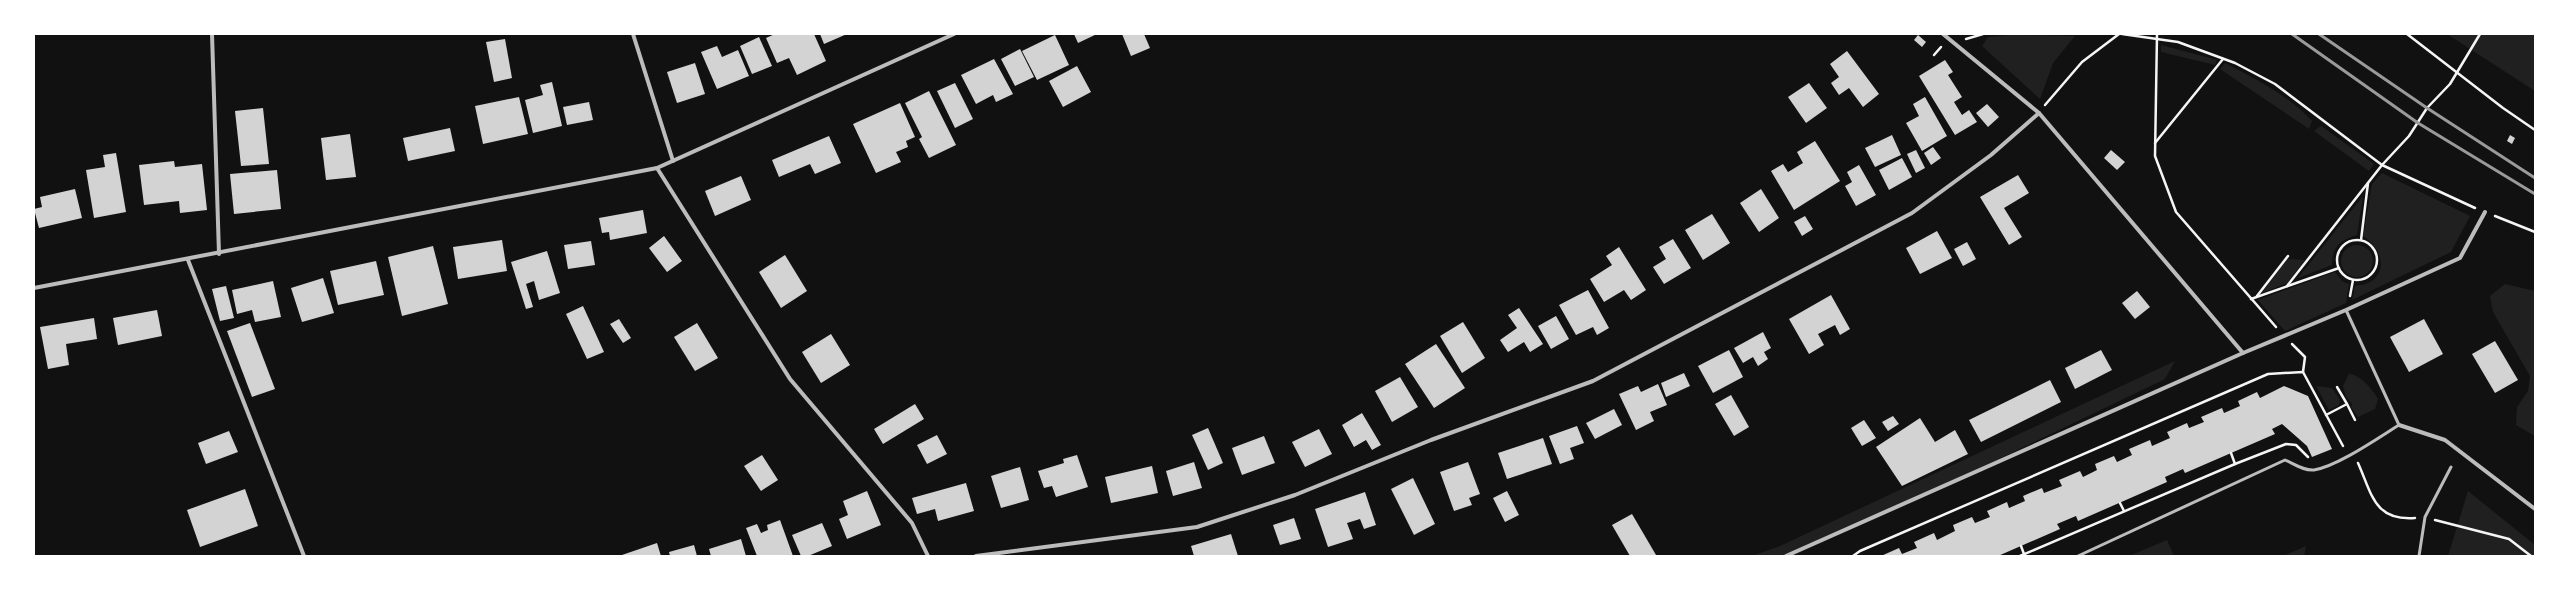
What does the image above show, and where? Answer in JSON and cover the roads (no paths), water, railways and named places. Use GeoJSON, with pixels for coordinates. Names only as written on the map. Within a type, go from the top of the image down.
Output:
{"type":"FeatureCollection","features":[{"type":"Feature","properties":{"kind":"street"},"geometry":{"type":"LineString","coordinates":[[212,34],[219,254]]}},
{"type":"Feature","properties":{"kind":"street"},"geometry":{"type":"LineString","coordinates":[[633,34],[673,161]]}},
{"type":"Feature","properties":{"kind":"street"},"geometry":{"type":"LineString","coordinates":[[34,288],[188,260],[657,168],[954,34]]}},
{"type":"Feature","properties":{"kind":"street"},"geometry":{"type":"LineString","coordinates":[[1943,34],[2038,113],[2243,353]]}},
{"type":"Feature","properties":{"kind":"street"},"geometry":{"type":"LineString","coordinates":[[976,556],[1196,527],[1295,496],[1431,440],[1592,381],[1912,213],[1991,155],[2038,113]]}},
{"type":"Feature","properties":{"kind":"street"},"geometry":{"type":"LineString","coordinates":[[657,168],[790,379],[912,523],[928,556]]}},
{"type":"Feature","properties":{"kind":"street"},"geometry":{"type":"LineString","coordinates":[[1786,556],[2268,342],[2346,310],[2460,258],[2485,212]]}},
{"type":"Feature","properties":{"kind":"street"},"geometry":{"type":"LineString","coordinates":[[188,260],[304,556]]}},
{"type":"Feature","properties":{"kind":"street"},"geometry":{"type":"LineString","coordinates":[[2398,425],[2445,440],[2535,509]]}},
{"type":"Feature","properties":{"kind":"lane"},"geometry":{"type":"LineString","coordinates":[[2078,556],[2285,460],[2301,468],[2314,470],[2353,453],[2398,425],[2346,310]]}},
{"type":"Feature","properties":{"kind":"lane"},"geometry":{"type":"LineString","coordinates":[[2418,556],[2425,517],[2451,467]]}},
{"type":"Feature","properties":{"kind":"railway"},"geometry":{"type":"LineString","coordinates":[[2292,34],[2418,123],[2535,194]]}},
{"type":"Feature","properties":{"kind":"railway"},"geometry":{"type":"LineString","coordinates":[[2319,34],[2427,108],[2535,178]]}}]}
